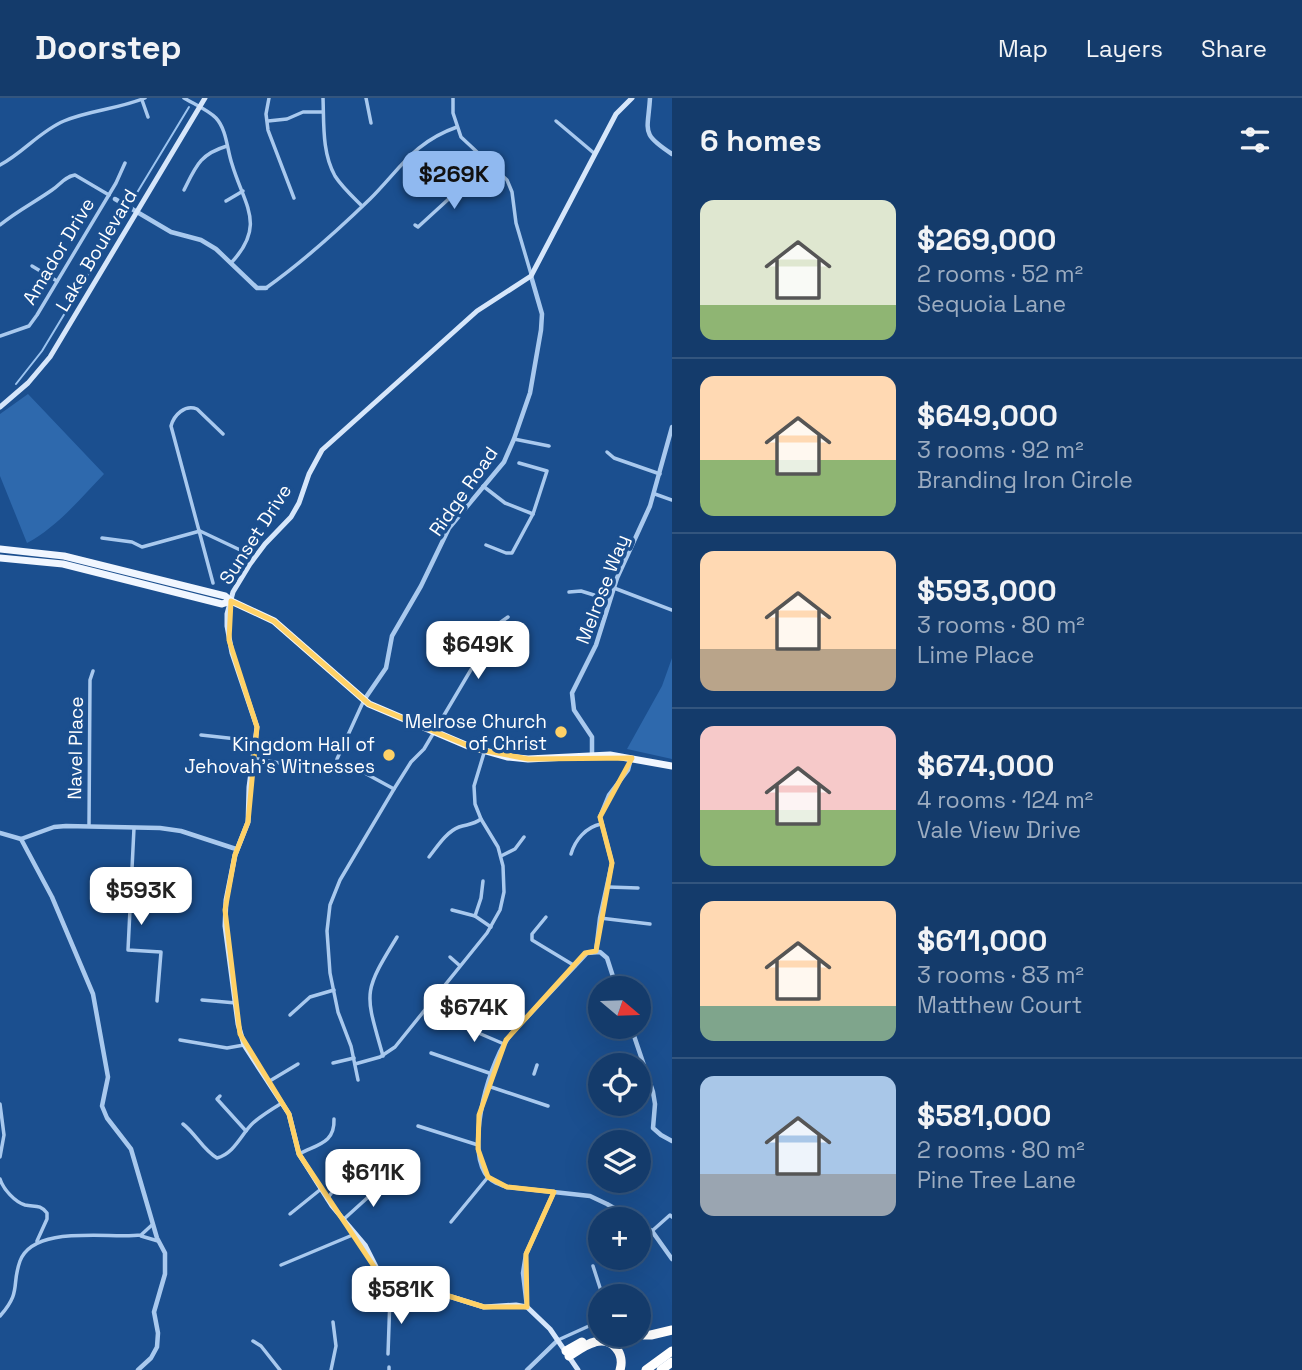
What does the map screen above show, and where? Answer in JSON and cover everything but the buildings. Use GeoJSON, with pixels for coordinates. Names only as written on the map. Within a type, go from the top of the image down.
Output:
{"type":"FeatureCollection","features":[{"type":"Feature","properties":{"kind":"highway"},"geometry":{"type":"LineString","coordinates":[[651,1335],[672,1330]]}},
{"type":"Feature","properties":{"kind":"highway"},"geometry":{"type":"LineString","coordinates":[[568,1354],[588,1338]]}},
{"type":"Feature","properties":{"kind":"highway"},"geometry":{"type":"LineString","coordinates":[[568,1354],[592,1343],[607,1342],[620,1353],[621,1370]]}},
{"type":"Feature","properties":{"kind":"highway"},"geometry":{"type":"LineString","coordinates":[[646,1370],[672,1351]]}},
{"type":"Feature","properties":{"kind":"highway"},"geometry":{"type":"LineString","coordinates":[[661,1370],[672,1362]]}},
{"type":"Feature","properties":{"kind":"main road","name":"Lake Boulevard"},"geometry":{"type":"LineString","coordinates":[[0,407],[28,383],[50,357],[205,98]]}},
{"type":"Feature","properties":{"kind":"main road","name":"Sunset Drive"},"geometry":{"type":"LineString","coordinates":[[390,1297],[365,1246],[342,1220],[299,1154],[295,1145],[293,1122],[244,1045],[238,1024],[225,910],[236,849],[248,822],[257,722],[232,653],[227,626],[231,601],[233,592],[255,558],[291,517],[314,461],[323,450],[477,311],[531,276],[618,111],[632,98]]}},
{"type":"Feature","properties":{"kind":"main road"},"geometry":{"type":"LineString","coordinates":[[0,550],[64,556],[123,575]]}},
{"type":"Feature","properties":{"kind":"main road"},"geometry":{"type":"LineString","coordinates":[[0,558],[63,564],[225,596],[274,621],[364,700],[485,752],[528,759],[592,755],[632,758],[672,766]]}},
{"type":"Feature","properties":{"kind":"main road"},"geometry":{"type":"LineString","coordinates":[[390,1297],[401,1307],[432,1293],[448,1294],[484,1307],[527,1307],[558,1340],[578,1370]]}},
{"type":"Feature","properties":{"kind":"street"},"geometry":{"type":"LineString","coordinates":[[184,98],[216,118],[223,131],[231,163],[250,212],[250,234],[241,252],[231,262]]}},
{"type":"Feature","properties":{"kind":"street"},"geometry":{"type":"LineString","coordinates":[[269,98],[267,121],[272,142],[282,161],[294,198]]}},
{"type":"Feature","properties":{"kind":"street"},"geometry":{"type":"LineString","coordinates":[[323,98],[325,144],[331,167],[340,182],[362,206]]}},
{"type":"Feature","properties":{"kind":"street"},"geometry":{"type":"LineString","coordinates":[[366,98],[371,123]]}},
{"type":"Feature","properties":{"kind":"street"},"geometry":{"type":"LineString","coordinates":[[453,98],[460,98]]}},
{"type":"Feature","properties":{"kind":"street","name":"Ridge Road"},"geometry":{"type":"LineString","coordinates":[[364,700],[386,668],[392,636],[421,586],[449,528],[504,462],[530,393],[541,330],[542,314],[516,223],[512,192],[503,175],[461,137],[453,98]]}},
{"type":"Feature","properties":{"kind":"street"},"geometry":{"type":"LineString","coordinates":[[650,98],[648,135],[672,153]]}},
{"type":"Feature","properties":{"kind":"street"},"geometry":{"type":"LineString","coordinates":[[0,166],[61,122],[143,99],[148,117]]}},
{"type":"Feature","properties":{"kind":"street"},"geometry":{"type":"LineString","coordinates":[[267,121],[287,119],[303,113],[323,112]]}},
{"type":"Feature","properties":{"kind":"street"},"geometry":{"type":"LineString","coordinates":[[556,121],[595,154]]}},
{"type":"Feature","properties":{"kind":"street"},"geometry":{"type":"LineString","coordinates":[[0,225],[18,210],[52,191],[67,176],[75,175],[171,232],[201,240],[231,262],[257,288],[266,288],[301,263],[362,206],[422,144],[457,127]]}},
{"type":"Feature","properties":{"kind":"street"},"geometry":{"type":"LineString","coordinates":[[184,190],[202,159],[213,150],[228,146]]}},
{"type":"Feature","properties":{"kind":"street"},"geometry":{"type":"LineString","coordinates":[[415,225],[418,227],[453,195],[479,155]]}},
{"type":"Feature","properties":{"kind":"street","name":"Amador Drive"},"geometry":{"type":"LineString","coordinates":[[0,336],[29,326],[109,195],[125,163]]}},
{"type":"Feature","properties":{"kind":"street"},"geometry":{"type":"LineString","coordinates":[[226,201],[243,191]]}},
{"type":"Feature","properties":{"kind":"street"},"geometry":{"type":"LineString","coordinates":[[32,266],[57,281]]}},
{"type":"Feature","properties":{"kind":"street"},"geometry":{"type":"LineString","coordinates":[[213,583],[171,434],[172,422],[176,415],[192,406],[223,434]]}},
{"type":"Feature","properties":{"kind":"street","name":"Melrose Way"},"geometry":{"type":"LineString","coordinates":[[592,755],[592,737],[574,710],[572,694],[596,645],[614,587],[655,494],[672,427]]}},
{"type":"Feature","properties":{"kind":"street"},"geometry":{"type":"LineString","coordinates":[[514,439],[549,446]]}},
{"type":"Feature","properties":{"kind":"street"},"geometry":{"type":"LineString","coordinates":[[607,452],[614,458],[660,474]]}},
{"type":"Feature","properties":{"kind":"street"},"geometry":{"type":"LineString","coordinates":[[486,545],[512,553],[533,514],[547,474],[545,470],[519,463]]}},
{"type":"Feature","properties":{"kind":"street"},"geometry":{"type":"LineString","coordinates":[[483,486],[505,503],[533,514]]}},
{"type":"Feature","properties":{"kind":"street"},"geometry":{"type":"LineString","coordinates":[[655,494],[672,500]]}},
{"type":"Feature","properties":{"kind":"street"},"geometry":{"type":"LineString","coordinates":[[102,538],[132,542],[142,547],[200,531],[255,558]]}},
{"type":"Feature","properties":{"kind":"street"},"geometry":{"type":"LineString","coordinates":[[614,587],[672,610]]}},
{"type":"Feature","properties":{"kind":"street"},"geometry":{"type":"LineString","coordinates":[[569,592],[581,591],[610,600]]}},
{"type":"Feature","properties":{"kind":"street"},"geometry":{"type":"LineString","coordinates":[[358,1080],[351,1045],[338,1012],[334,990],[328,951],[330,905],[340,880],[394,789],[411,762],[424,750],[498,624],[508,617]]}},
{"type":"Feature","properties":{"kind":"street","name":"Navel Place"},"geometry":{"type":"LineString","coordinates":[[89,826],[90,680],[93,671]]}},
{"type":"Feature","properties":{"kind":"street"},"geometry":{"type":"LineString","coordinates":[[337,759],[364,700]]}},
{"type":"Feature","properties":{"kind":"street"},"geometry":{"type":"LineString","coordinates":[[201,735],[255,741]]}},
{"type":"Feature","properties":{"kind":"street"},"geometry":{"type":"LineString","coordinates":[[333,1063],[383,1056],[395,1046],[491,927],[500,909],[505,878],[501,856],[475,804],[474,786],[485,752]]}},
{"type":"Feature","properties":{"kind":"street"},"geometry":{"type":"LineString","coordinates":[[253,758],[306,768]]}},
{"type":"Feature","properties":{"kind":"street"},"geometry":{"type":"LineString","coordinates":[[596,951],[612,863],[601,824],[602,809],[628,770],[632,758]]}},
{"type":"Feature","properties":{"kind":"street"},"geometry":{"type":"LineString","coordinates":[[361,771],[394,789]]}},
{"type":"Feature","properties":{"kind":"street"},"geometry":{"type":"LineString","coordinates":[[429,858],[451,832],[475,824],[481,818]]}},
{"type":"Feature","properties":{"kind":"street"},"geometry":{"type":"LineString","coordinates":[[571,855],[573,846],[588,828],[601,824]]}},
{"type":"Feature","properties":{"kind":"street"},"geometry":{"type":"LineString","coordinates":[[0,833],[21,839],[54,827],[134,827],[181,831],[236,849]]}},
{"type":"Feature","properties":{"kind":"street"},"geometry":{"type":"LineString","coordinates":[[134,827],[128,950],[160,952],[157,1001]]}},
{"type":"Feature","properties":{"kind":"street"},"geometry":{"type":"LineString","coordinates":[[501,856],[515,849],[524,837]]}},
{"type":"Feature","properties":{"kind":"street"},"geometry":{"type":"LineString","coordinates":[[21,839],[51,897],[93,994],[108,1077],[102,1106],[107,1118],[131,1149],[166,1261],[154,1312],[158,1333],[157,1347],[151,1358],[138,1370]]}},
{"type":"Feature","properties":{"kind":"street"},"geometry":{"type":"LineString","coordinates":[[475,916],[481,898],[482,881]]}},
{"type":"Feature","properties":{"kind":"street"},"geometry":{"type":"LineString","coordinates":[[608,887],[638,888]]}},
{"type":"Feature","properties":{"kind":"street"},"geometry":{"type":"LineString","coordinates":[[452,910],[475,916],[491,927]]}},
{"type":"Feature","properties":{"kind":"street"},"geometry":{"type":"LineString","coordinates":[[546,917],[532,934],[532,940],[575,966]]}},
{"type":"Feature","properties":{"kind":"street"},"geometry":{"type":"LineString","coordinates":[[600,918],[650,924]]}},
{"type":"Feature","properties":{"kind":"street"},"geometry":{"type":"LineString","coordinates":[[383,1056],[369,1008],[369,992],[374,974],[397,937]]}},
{"type":"Feature","properties":{"kind":"street"},"geometry":{"type":"LineString","coordinates":[[612,1207],[599,1200],[508,1187],[488,1177],[478,1145],[479,1115],[504,1044],[587,953],[596,951],[607,958],[613,976]]}},
{"type":"Feature","properties":{"kind":"street"},"geometry":{"type":"LineString","coordinates":[[450,957],[459,965]]}},
{"type":"Feature","properties":{"kind":"street"},"geometry":{"type":"LineString","coordinates":[[290,1015],[310,997],[334,990]]}},
{"type":"Feature","properties":{"kind":"street"},"geometry":{"type":"LineString","coordinates":[[202,1000],[236,1003]]}},
{"type":"Feature","properties":{"kind":"street"},"geometry":{"type":"LineString","coordinates":[[453,1022],[504,1044]]}},
{"type":"Feature","properties":{"kind":"street"},"geometry":{"type":"LineString","coordinates":[[180,1040],[227,1048],[244,1045]]}},
{"type":"Feature","properties":{"kind":"street"},"geometry":{"type":"LineString","coordinates":[[635,1040],[653,1092],[653,1128],[672,1141]]}},
{"type":"Feature","properties":{"kind":"street"},"geometry":{"type":"LineString","coordinates":[[431,1053],[492,1074]]}},
{"type":"Feature","properties":{"kind":"street"},"geometry":{"type":"LineString","coordinates":[[268,1082],[298,1064]]}},
{"type":"Feature","properties":{"kind":"street"},"geometry":{"type":"LineString","coordinates":[[534,1074],[537,1065]]}},
{"type":"Feature","properties":{"kind":"street"},"geometry":{"type":"LineString","coordinates":[[488,1086],[548,1107]]}},
{"type":"Feature","properties":{"kind":"street"},"geometry":{"type":"LineString","coordinates":[[220,1096],[217,1099],[246,1131]]}},
{"type":"Feature","properties":{"kind":"street"},"geometry":{"type":"LineString","coordinates":[[183,1124],[217,1158],[222,1157],[236,1145],[258,1118],[282,1103]]}},
{"type":"Feature","properties":{"kind":"street"},"geometry":{"type":"LineString","coordinates":[[0,1104],[4,1130],[0,1157]]}},
{"type":"Feature","properties":{"kind":"street"},"geometry":{"type":"LineString","coordinates":[[299,1154],[331,1138],[334,1119]]}},
{"type":"Feature","properties":{"kind":"street"},"geometry":{"type":"LineString","coordinates":[[418,1126],[478,1145]]}},
{"type":"Feature","properties":{"kind":"street"},"geometry":{"type":"LineString","coordinates":[[327,1199],[358,1158]]}},
{"type":"Feature","properties":{"kind":"street"},"geometry":{"type":"LineString","coordinates":[[451,1222],[488,1177]]}},
{"type":"Feature","properties":{"kind":"street"},"geometry":{"type":"LineString","coordinates":[[0,1179],[2,1186],[20,1203],[38,1206],[47,1213],[37,1242],[21,1259],[13,1298],[0,1316]]}},
{"type":"Feature","properties":{"kind":"street"},"geometry":{"type":"LineString","coordinates":[[342,1220],[387,1180]]}},
{"type":"Feature","properties":{"kind":"street"},"geometry":{"type":"LineString","coordinates":[[290,1214],[320,1189]]}},
{"type":"Feature","properties":{"kind":"street"},"geometry":{"type":"LineString","coordinates":[[527,1307],[523,1273],[526,1254],[554,1192]]}},
{"type":"Feature","properties":{"kind":"street"},"geometry":{"type":"LineString","coordinates":[[672,1217],[670,1215],[652,1231],[672,1259]]}},
{"type":"Feature","properties":{"kind":"street"},"geometry":{"type":"LineString","coordinates":[[136,1236],[146,1232],[153,1224]]}},
{"type":"Feature","properties":{"kind":"street"},"geometry":{"type":"LineString","coordinates":[[281,1265],[355,1234]]}},
{"type":"Feature","properties":{"kind":"street"},"geometry":{"type":"LineString","coordinates":[[37,1242],[75,1236],[145,1236],[158,1241]]}},
{"type":"Feature","properties":{"kind":"street"},"geometry":{"type":"LineString","coordinates":[[388,1354],[390,1297]]}},
{"type":"Feature","properties":{"kind":"street"},"geometry":{"type":"LineString","coordinates":[[331,1370],[336,1346],[333,1322]]}},
{"type":"Feature","properties":{"kind":"street"},"geometry":{"type":"LineString","coordinates":[[527,1370],[558,1340],[588,1326]]}},
{"type":"Feature","properties":{"kind":"street"},"geometry":{"type":"LineString","coordinates":[[253,1341],[261,1346],[280,1370]]}},
{"type":"Feature","properties":{"kind":"highlighted area"},"geometry":{"type":"Polygon","coordinates":[[[231,601],[274,621],[369,704],[476,749],[528,759],[632,758],[600,817],[612,863],[596,951],[585,953],[506,1040],[479,1115],[478,1149],[488,1177],[507,1187],[554,1192],[526,1254],[527,1307],[484,1307],[439,1293],[401,1307],[299,1154],[289,1114],[240,1034],[225,910],[235,855],[248,822],[257,727],[229,640],[231,601]]]}},
{"type":"Feature","properties":{"kind":"shaded area"},"geometry":{"type":"Polygon","coordinates":[[[28,394],[104,474],[58,521],[27,543],[0,476],[0,414],[28,394]]]}},
{"type":"Feature","properties":{"kind":"shaded area"},"geometry":{"type":"Polygon","coordinates":[[[672,658],[672,759],[627,749],[662,686],[672,658]]]}},
{"type":"Feature","properties":{"kind":"waterway"},"geometry":{"type":"LineString","coordinates":[[132,201],[189,107]]}},
{"type":"Feature","properties":{"kind":"waterway"},"geometry":{"type":"LineString","coordinates":[[16,384],[42,351],[126,212]]}},
{"type":"Feature","properties":{"kind":"place","name":"Melrose Church of Christ"},"geometry":{"type":"Point","coordinates":[561,732]}},
{"type":"Feature","properties":{"kind":"place","name":"Kingdom Hall of Jehovah’s Witnesses"},"geometry":{"type":"Point","coordinates":[389,755]}}]}
